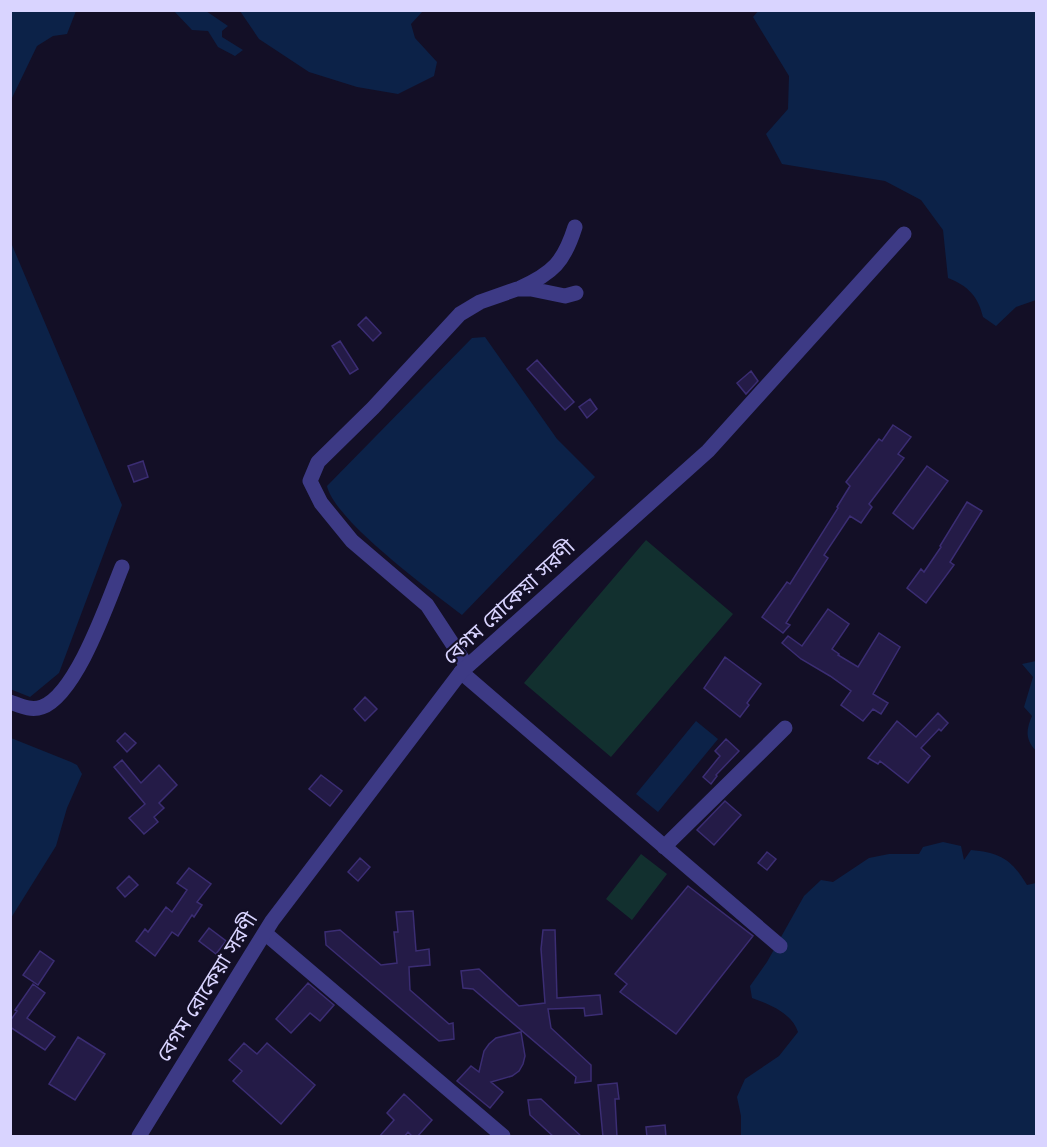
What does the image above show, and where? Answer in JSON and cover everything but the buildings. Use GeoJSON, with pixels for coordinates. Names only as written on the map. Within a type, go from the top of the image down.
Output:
{"type":"FeatureCollection","features":[{"type":"Feature","properties":{"kind":"street"},"geometry":{"type":"LineString","coordinates":[[574,227],[564,255],[559,263],[545,275],[517,289],[480,302],[460,314],[373,408],[318,462],[310,482],[321,503],[352,541],[427,605],[464,669],[664,847],[780,946]]}},
{"type":"Feature","properties":{"kind":"street","name":"বেগম রোকেয়া সরণী"},"geometry":{"type":"LineString","coordinates":[[138,1137],[272,921],[464,669],[708,451],[904,234]]}},
{"type":"Feature","properties":{"kind":"street"},"geometry":{"type":"LineString","coordinates":[[517,289],[531,289],[565,296],[576,293]]}},
{"type":"Feature","properties":{"kind":"street"},"geometry":{"type":"LineString","coordinates":[[10,702],[31,709],[42,707],[54,700],[76,672],[100,623],[122,567]]}},
{"type":"Feature","properties":{"kind":"street"},"geometry":{"type":"LineString","coordinates":[[664,847],[785,728]]}},
{"type":"Feature","properties":{"kind":"street"},"geometry":{"type":"LineString","coordinates":[[266,934],[503,1137]]}},
{"type":"Feature","properties":{"kind":"green space"},"geometry":{"type":"Polygon","coordinates":[[[646,540],[733,614],[611,757],[524,683],[646,540]]]}},
{"type":"Feature","properties":{"kind":"green space"},"geometry":{"type":"Polygon","coordinates":[[[641,854],[667,874],[632,920],[606,899],[641,854]]]}},
{"type":"Feature","properties":{"kind":"water"},"geometry":{"type":"Polygon","coordinates":[[[11,10],[76,11],[67,34],[53,36],[37,46],[11,100],[11,10]]]}},
{"type":"Feature","properties":{"kind":"water"},"geometry":{"type":"Polygon","coordinates":[[[759,10],[1036,11],[1036,300],[1016,307],[996,326],[983,317],[971,293],[948,278],[943,230],[921,200],[885,181],[782,164],[766,134],[788,109],[789,76],[753,17],[759,10]]]}},
{"type":"Feature","properties":{"kind":"water"},"geometry":{"type":"Polygon","coordinates":[[[174,11],[206,11],[228,26],[222,31],[222,37],[243,50],[235,56],[218,47],[208,31],[192,30],[174,11]]]}},
{"type":"Feature","properties":{"kind":"water"},"geometry":{"type":"Polygon","coordinates":[[[240,11],[423,11],[411,24],[415,38],[437,62],[434,76],[398,94],[357,87],[309,72],[259,39],[240,11]]]}},
{"type":"Feature","properties":{"kind":"water"},"geometry":{"type":"Polygon","coordinates":[[[11,236],[12,245],[122,505],[59,673],[30,697],[10,689],[11,236]]]}},
{"type":"Feature","properties":{"kind":"water"},"geometry":{"type":"Polygon","coordinates":[[[485,337],[557,439],[595,477],[462,615],[365,536],[334,501],[327,486],[472,338],[485,337]]]}},
{"type":"Feature","properties":{"kind":"water"},"geometry":{"type":"Polygon","coordinates":[[[1036,661],[1036,751],[1028,734],[1032,716],[1024,707],[1033,677],[1022,664],[1036,661]]]}},
{"type":"Feature","properties":{"kind":"water"},"geometry":{"type":"Polygon","coordinates":[[[696,721],[718,739],[658,812],[636,794],[696,721]]]}},
{"type":"Feature","properties":{"kind":"water"},"geometry":{"type":"Polygon","coordinates":[[[11,738],[77,765],[82,774],[67,808],[56,846],[11,918],[11,738]]]}},
{"type":"Feature","properties":{"kind":"water"},"geometry":{"type":"Polygon","coordinates":[[[943,842],[961,846],[964,860],[971,850],[998,856],[1016,869],[1027,885],[1036,883],[1036,1136],[741,1136],[741,1116],[737,1097],[745,1079],[779,1056],[798,1032],[785,1014],[752,998],[750,986],[767,962],[804,896],[821,880],[833,882],[869,858],[889,854],[919,854],[923,847],[943,842]]]}}]}
